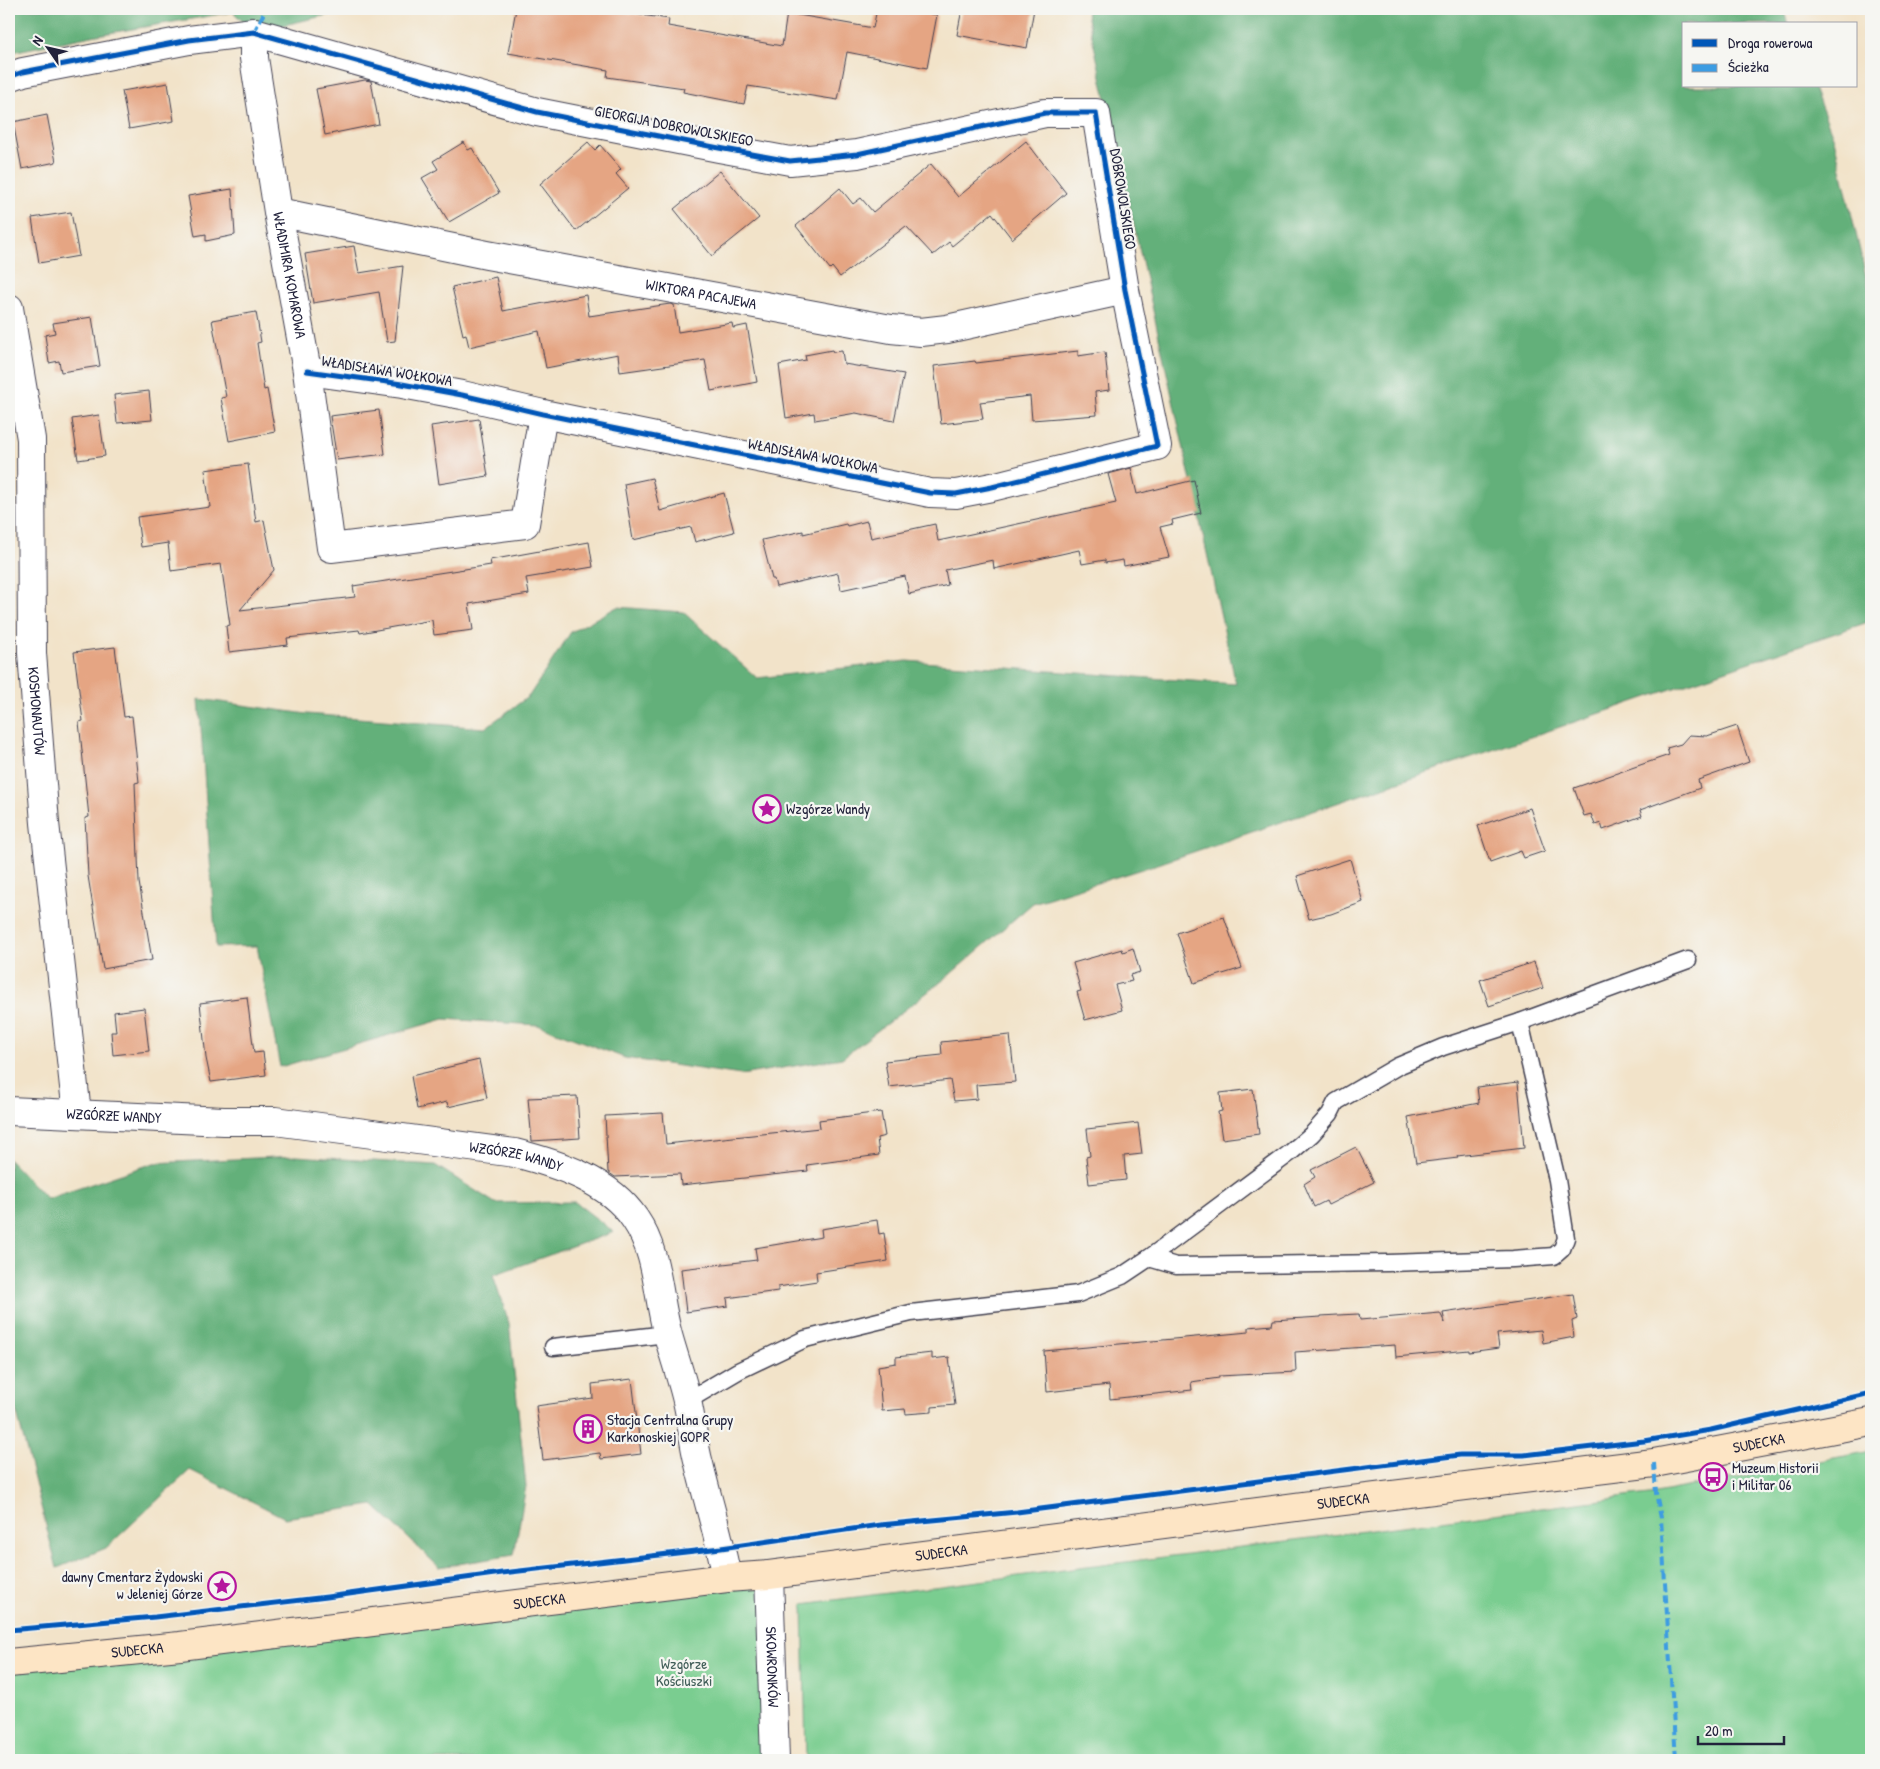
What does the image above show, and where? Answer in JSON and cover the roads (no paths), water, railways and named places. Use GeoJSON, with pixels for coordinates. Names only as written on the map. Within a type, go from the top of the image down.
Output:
{"type":"FeatureCollection","features":[{"type":"Feature","properties":{"kind":"street"},"geometry":{"type":"LineString","coordinates":[[9,77],[23,72],[189,40],[254,32]]}},
{"type":"Feature","properties":{"kind":"street","name":"GIEORGIJA DOBROWOLSKIEGO"},"geometry":{"type":"LineString","coordinates":[[254,32],[537,112],[790,161],[857,154],[1045,113],[1096,113]]}},
{"type":"Feature","properties":{"kind":"street","name":"WŁADIMIRA KOMAROWA"},"geometry":{"type":"LineString","coordinates":[[254,32],[254,58],[278,212],[307,371],[331,548],[525,524],[542,414]]}},
{"type":"Feature","properties":{"kind":"street","name":"DOBROWOLSKIEGO"},"geometry":{"type":"LineString","coordinates":[[1096,113],[1125,290]]}},
{"type":"Feature","properties":{"kind":"street","name":"WIKTORA PACAJEWA"},"geometry":{"type":"LineString","coordinates":[[278,212],[487,255],[891,329],[920,332],[947,329],[1125,290]]}},
{"type":"Feature","properties":{"kind":"street","name":"WŁADISŁAWA WOŁKOWA"},"geometry":{"type":"LineString","coordinates":[[307,371],[402,384],[462,395],[542,414],[930,493],[956,494],[992,487],[1157,446],[1125,290]]}},
{"type":"Feature","properties":{"kind":"street","name":"KOSMONAUTÓW"},"geometry":{"type":"LineString","coordinates":[[9,308],[31,439],[32,653],[45,822],[77,1114]]}},
{"type":"Feature","properties":{"kind":"street","name":"WZGÓRZE WANDY"},"geometry":{"type":"LineString","coordinates":[[9,1111],[224,1121],[275,1121],[515,1153],[547,1161],[577,1174],[613,1194],[635,1219],[653,1254],[667,1334],[687,1401],[698,1462],[727,1578]]}},
{"type":"Feature","properties":{"kind":"street","name":"SUDECKA"},"geometry":{"type":"LineString","coordinates":[[9,1663],[190,1644],[727,1578],[770,1575],[1302,1506],[1654,1463],[1871,1422]]}},
{"type":"Feature","properties":{"kind":"street","name":"SKOWRONKÓW"},"geometry":{"type":"LineString","coordinates":[[770,1575],[775,1760]]}},
{"type":"Feature","properties":{"kind":"lane"},"geometry":{"type":"LineString","coordinates":[[687,1401],[738,1372],[805,1339],[912,1313],[1078,1294],[1122,1276],[1290,1153],[1312,1134],[1330,1114],[1336,1102],[1398,1066],[1443,1047],[1520,1022],[1688,960]]}},
{"type":"Feature","properties":{"kind":"lane"},"geometry":{"type":"LineString","coordinates":[[1149,1258],[1176,1266],[1388,1263],[1554,1256],[1562,1249],[1566,1238],[1557,1180],[1520,1022]]}},
{"type":"Feature","properties":{"kind":"lane"},"geometry":{"type":"LineString","coordinates":[[554,1347],[667,1334]]}},
{"type":"Feature","properties":{"kind":"place","name":"Wzgórze Wandy"},"geometry":{"type":"Point","coordinates":[767,809]}},
{"type":"Feature","properties":{"kind":"place","name":"Stacja Centralna Grupy Karkonoskiej GOPR"},"geometry":{"type":"Point","coordinates":[588,1429]}},
{"type":"Feature","properties":{"kind":"place","name":"Muzeum Historii i Militar 06"},"geometry":{"type":"Point","coordinates":[1713,1477]}},
{"type":"Feature","properties":{"kind":"place","name":"dawny Cmentarz Żydowski w Jeleniej Górze"},"geometry":{"type":"Point","coordinates":[222,1586]}},
{"type":"Feature","properties":{"kind":"park label","name":"Wzgórze Kościuszki"},"geometry":{"type":"Point","coordinates":[684,1672]}}]}
